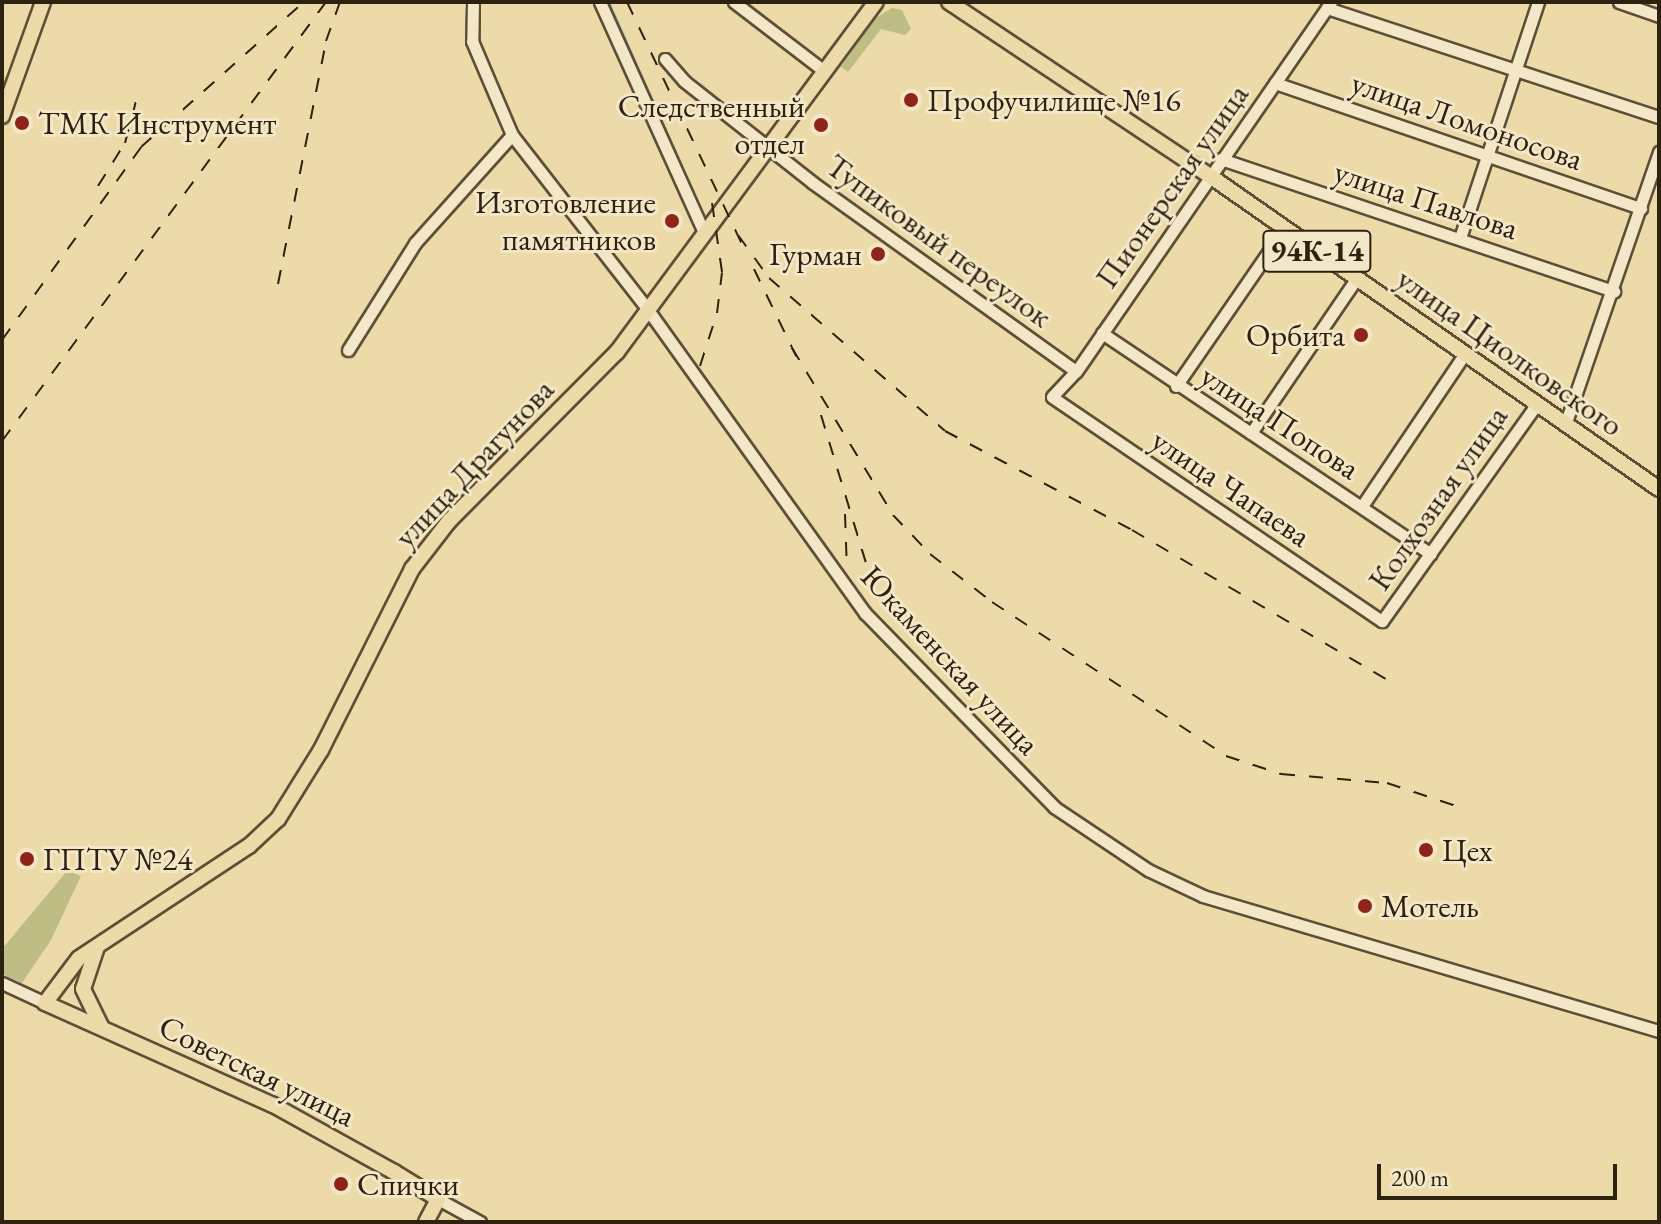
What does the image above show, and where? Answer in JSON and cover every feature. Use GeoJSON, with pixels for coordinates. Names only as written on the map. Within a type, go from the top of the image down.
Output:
{"type":"FeatureCollection","features":[{"type":"Feature","properties":{"kind":"main road"},"geometry":{"type":"LineString","coordinates":[[2,95],[35,2]]}},
{"type":"Feature","properties":{"kind":"main road"},"geometry":{"type":"LineString","coordinates":[[2,116],[43,2]]}},
{"type":"Feature","properties":{"kind":"main road","name":"улица Драгунова"},"geometry":{"type":"LineString","coordinates":[[849,32],[860,2]]}},
{"type":"Feature","properties":{"kind":"main road","name":"улица Драгунова"},"geometry":{"type":"LineString","coordinates":[[45,1003],[68,968],[99,943],[249,846],[278,819],[321,750],[412,569],[449,521],[617,352],[849,32],[876,2]]}},
{"type":"Feature","properties":{"kind":"main road","name":"улица Циолковского"},"geometry":{"type":"LineString","coordinates":[[949,2],[975,14],[1659,489]]}},
{"type":"Feature","properties":{"kind":"main road","name":"улица Циолковского"},"geometry":{"type":"LineString","coordinates":[[965,2],[975,14]]}},
{"type":"Feature","properties":{"kind":"main road"},"geometry":{"type":"LineString","coordinates":[[99,943],[83,989],[92,1017],[103,1029]]}},
{"type":"Feature","properties":{"kind":"main road","name":"Советская улица"},"geometry":{"type":"LineString","coordinates":[[45,1003],[273,1105],[438,1199]]}},
{"type":"Feature","properties":{"kind":"main road"},"geometry":{"type":"LineString","coordinates":[[426,1222],[438,1199]]}},
{"type":"Feature","properties":{"kind":"street","name":"Юкаменская улица"},"geometry":{"type":"LineString","coordinates":[[473,2],[472,41],[512,135],[648,310],[875,626],[1036,791],[1089,832],[1148,870],[1228,905],[1659,1031]]}},
{"type":"Feature","properties":{"kind":"street"},"geometry":{"type":"LineString","coordinates":[[600,2],[704,232]]}},
{"type":"Feature","properties":{"kind":"street"},"geometry":{"type":"LineString","coordinates":[[734,2],[823,70]]}},
{"type":"Feature","properties":{"kind":"street"},"geometry":{"type":"LineString","coordinates":[[1460,238],[1538,2]]}},
{"type":"Feature","properties":{"kind":"street"},"geometry":{"type":"LineString","coordinates":[[1619,2],[1659,16]]}},
{"type":"Feature","properties":{"kind":"street"},"geometry":{"type":"LineString","coordinates":[[1329,5],[1513,70],[1659,117]]}},
{"type":"Feature","properties":{"kind":"street","name":"Пионерская улица"},"geometry":{"type":"LineString","coordinates":[[1052,397],[1076,371],[1329,5]]}},
{"type":"Feature","properties":{"kind":"street","name":"Тупиковый переулок"},"geometry":{"type":"LineString","coordinates":[[665,59],[684,81],[863,221],[1076,371]]}},
{"type":"Feature","properties":{"kind":"street","name":"улица Ломоносова"},"geometry":{"type":"LineString","coordinates":[[1275,83],[1641,208]]}},
{"type":"Feature","properties":{"kind":"street"},"geometry":{"type":"LineString","coordinates":[[348,350],[415,243],[512,135]]}},
{"type":"Feature","properties":{"kind":"street"},"geometry":{"type":"LineString","coordinates":[[1565,425],[1614,291],[1659,152]]}},
{"type":"Feature","properties":{"kind":"street","name":"улица Павлова"},"geometry":{"type":"LineString","coordinates":[[1221,159],[1614,291]]}},
{"type":"Feature","properties":{"kind":"street"},"geometry":{"type":"LineString","coordinates":[[1176,386],[1285,228]]}},
{"type":"Feature","properties":{"kind":"street"},"geometry":{"type":"LineString","coordinates":[[1251,433],[1356,279]]}},
{"type":"Feature","properties":{"kind":"street","name":"улица Попова"},"geometry":{"type":"LineString","coordinates":[[1102,333],[1176,386],[1431,554]]}},
{"type":"Feature","properties":{"kind":"street"},"geometry":{"type":"LineString","coordinates":[[1362,506],[1464,355]]}},
{"type":"Feature","properties":{"kind":"street","name":"улица Чапаева"},"geometry":{"type":"LineString","coordinates":[[1052,397],[1382,621]]}},
{"type":"Feature","properties":{"kind":"street","name":"Колхозная улица"},"geometry":{"type":"LineString","coordinates":[[1382,621],[1536,405]]}},
{"type":"Feature","properties":{"kind":"street","name":"Советская улица"},"geometry":{"type":"LineString","coordinates":[[2,983],[45,1003]]}},
{"type":"Feature","properties":{"kind":"street","name":"Советская улица"},"geometry":{"type":"LineString","coordinates":[[438,1199],[480,1222]]}},
{"type":"Feature","properties":{"kind":"green space"},"geometry":{"type":"Polygon","coordinates":[[[892,8],[902,10],[911,29],[905,35],[881,29],[848,72],[841,67],[874,19],[892,8]]]}},
{"type":"Feature","properties":{"kind":"green space"},"geometry":{"type":"Polygon","coordinates":[[[67,871],[81,876],[51,940],[22,983],[2,974],[2,949],[67,871]]]}},
{"type":"Feature","properties":{"kind":"waterway"},"geometry":{"type":"LineString","coordinates":[[609,2],[690,184]]}},
{"type":"Feature","properties":{"kind":"railway"},"geometry":{"type":"LineString","coordinates":[[2,340],[141,147],[304,2]]}},
{"type":"Feature","properties":{"kind":"railway"},"geometry":{"type":"LineString","coordinates":[[2,441],[326,2]]}},
{"type":"Feature","properties":{"kind":"railway"},"geometry":{"type":"LineString","coordinates":[[278,284],[326,41],[340,2]]}},
{"type":"Feature","properties":{"kind":"railway"},"geometry":{"type":"LineString","coordinates":[[627,2],[742,244]]}},
{"type":"Feature","properties":{"kind":"railway"},"geometry":{"type":"LineString","coordinates":[[98,186],[125,143],[136,101]]}},
{"type":"Feature","properties":{"kind":"railway"},"geometry":{"type":"LineString","coordinates":[[700,366],[717,313],[722,272],[711,196]]}},
{"type":"Feature","properties":{"kind":"railway"},"geometry":{"type":"LineString","coordinates":[[738,235],[769,278],[945,431],[1132,530],[1388,680]]}},
{"type":"Feature","properties":{"kind":"railway"},"geometry":{"type":"LineString","coordinates":[[754,269],[796,356]]}},
{"type":"Feature","properties":{"kind":"railway"},"geometry":{"type":"LineString","coordinates":[[792,348],[893,515],[930,554],[992,602],[1226,756],[1281,774],[1387,783],[1459,807]]}},
{"type":"Feature","properties":{"kind":"railway"},"geometry":{"type":"LineString","coordinates":[[821,415],[874,589]]}},
{"type":"Feature","properties":{"kind":"railway"},"geometry":{"type":"LineString","coordinates":[[845,514],[847,570]]}},
{"type":"Feature","properties":{"kind":"place","name":"Профучилище №16"},"geometry":{"type":"Point","coordinates":[911,100]}},
{"type":"Feature","properties":{"kind":"place","name":"ТМК Инструмент"},"geometry":{"type":"Point","coordinates":[22,123]}},
{"type":"Feature","properties":{"kind":"place","name":"Следственный отдел"},"geometry":{"type":"Point","coordinates":[821,125]}},
{"type":"Feature","properties":{"kind":"place","name":"Изготовление памятников"},"geometry":{"type":"Point","coordinates":[672,221]}},
{"type":"Feature","properties":{"kind":"place","name":"Гурман"},"geometry":{"type":"Point","coordinates":[878,254]}},
{"type":"Feature","properties":{"kind":"place","name":"Орбита"},"geometry":{"type":"Point","coordinates":[1361,335]}},
{"type":"Feature","properties":{"kind":"place","name":"Цех"},"geometry":{"type":"Point","coordinates":[1426,850]}},
{"type":"Feature","properties":{"kind":"place","name":"ГПТУ №24"},"geometry":{"type":"Point","coordinates":[27,859]}},
{"type":"Feature","properties":{"kind":"place","name":"Мотель"},"geometry":{"type":"Point","coordinates":[1365,906]}},
{"type":"Feature","properties":{"kind":"place","name":"Спички"},"geometry":{"type":"Point","coordinates":[341,1184]}}]}
